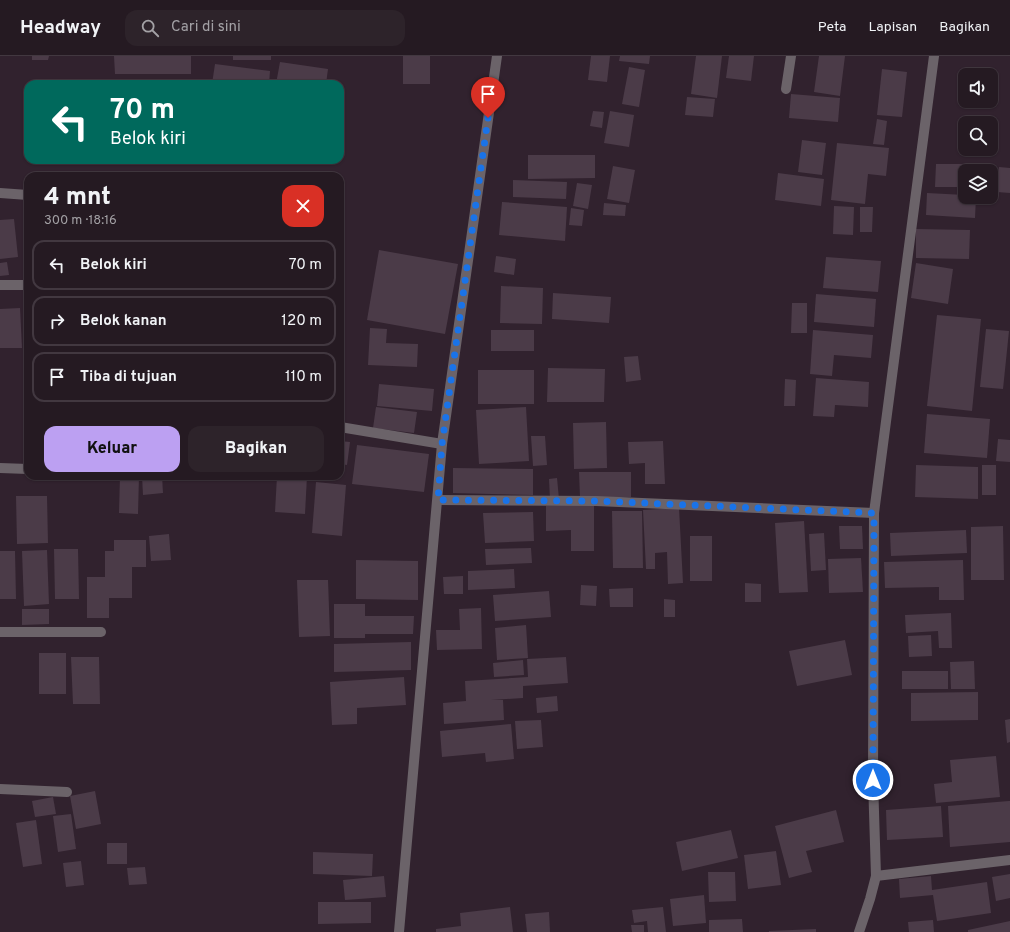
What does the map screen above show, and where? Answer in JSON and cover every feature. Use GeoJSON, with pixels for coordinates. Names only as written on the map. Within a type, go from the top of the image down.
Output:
{"type":"FeatureCollection","features":[{"type":"Feature","properties":{"kind":"street"},"geometry":{"type":"LineString","coordinates":[[399,932],[442,444],[497,56]]}},
{"type":"Feature","properties":{"kind":"street"},"geometry":{"type":"LineString","coordinates":[[786,89],[791,56]]}},
{"type":"Feature","properties":{"kind":"street"},"geometry":{"type":"LineString","coordinates":[[859,932],[876,876],[873,780],[874,513],[934,56]]}},
{"type":"Feature","properties":{"kind":"street"},"geometry":{"type":"LineString","coordinates":[[0,193],[24,195]]}},
{"type":"Feature","properties":{"kind":"street"},"geometry":{"type":"LineString","coordinates":[[0,285],[24,284]]}},
{"type":"Feature","properties":{"kind":"street"},"geometry":{"type":"LineString","coordinates":[[344,429],[442,444]]}},
{"type":"Feature","properties":{"kind":"street"},"geometry":{"type":"LineString","coordinates":[[0,468],[24,469]]}},
{"type":"Feature","properties":{"kind":"street"},"geometry":{"type":"LineString","coordinates":[[438,500],[596,501],[874,513]]}},
{"type":"Feature","properties":{"kind":"street"},"geometry":{"type":"LineString","coordinates":[[0,632],[101,632]]}},
{"type":"Feature","properties":{"kind":"street"},"geometry":{"type":"LineString","coordinates":[[0,789],[67,792]]}},
{"type":"Feature","properties":{"kind":"street"},"geometry":{"type":"LineString","coordinates":[[876,876],[1010,860]]}},
{"type":"Feature","properties":{"kind":"building"},"geometry":{"type":"Polygon","coordinates":[[[32,56],[49,56],[48,60],[32,60],[32,56]]]}},
{"type":"Feature","properties":{"kind":"building"},"geometry":{"type":"Polygon","coordinates":[[[114,56],[191,56],[191,74],[115,74],[114,56]]]}},
{"type":"Feature","properties":{"kind":"building"},"geometry":{"type":"Polygon","coordinates":[[[233,56],[271,56],[271,60],[233,60],[233,56]]]}},
{"type":"Feature","properties":{"kind":"building"},"geometry":{"type":"Polygon","coordinates":[[[403,56],[430,56],[430,84],[403,84],[403,56]]]}},
{"type":"Feature","properties":{"kind":"building"},"geometry":{"type":"Polygon","coordinates":[[[591,56],[610,56],[607,82],[588,80],[591,56]]]}},
{"type":"Feature","properties":{"kind":"building"},"geometry":{"type":"Polygon","coordinates":[[[620,56],[650,56],[649,64],[619,61],[620,56]]]}},
{"type":"Feature","properties":{"kind":"building"},"geometry":{"type":"Polygon","coordinates":[[[696,56],[722,56],[717,98],[691,94],[696,56]]]}},
{"type":"Feature","properties":{"kind":"building"},"geometry":{"type":"Polygon","coordinates":[[[729,56],[754,56],[751,81],[726,78],[729,56]]]}},
{"type":"Feature","properties":{"kind":"building"},"geometry":{"type":"Polygon","coordinates":[[[819,56],[845,56],[840,96],[814,92],[819,56]]]}},
{"type":"Feature","properties":{"kind":"building"},"geometry":{"type":"Polygon","coordinates":[[[280,62],[328,69],[327,80],[277,80],[280,62]]]}},
{"type":"Feature","properties":{"kind":"building"},"geometry":{"type":"Polygon","coordinates":[[[215,64],[270,71],[269,80],[213,80],[215,64]]]}},
{"type":"Feature","properties":{"kind":"building"},"geometry":{"type":"Polygon","coordinates":[[[629,67],[645,70],[639,107],[622,104],[629,67]]]}},
{"type":"Feature","properties":{"kind":"building"},"geometry":{"type":"Polygon","coordinates":[[[882,69],[907,72],[902,117],[877,115],[882,69]]]}},
{"type":"Feature","properties":{"kind":"building"},"geometry":{"type":"Polygon","coordinates":[[[791,94],[840,98],[838,122],[789,118],[791,94]]]}},
{"type":"Feature","properties":{"kind":"building"},"geometry":{"type":"Polygon","coordinates":[[[687,97],[715,99],[713,117],[685,115],[687,97]]]}},
{"type":"Feature","properties":{"kind":"building"},"geometry":{"type":"Polygon","coordinates":[[[593,111],[604,112],[602,128],[590,126],[593,111]]]}},
{"type":"Feature","properties":{"kind":"building"},"geometry":{"type":"Polygon","coordinates":[[[610,111],[634,115],[629,147],[604,143],[610,111]]]}},
{"type":"Feature","properties":{"kind":"building"},"geometry":{"type":"Polygon","coordinates":[[[877,119],[887,121],[884,145],[873,144],[877,119]]]}},
{"type":"Feature","properties":{"kind":"building"},"geometry":{"type":"Polygon","coordinates":[[[802,140],[826,143],[822,175],[798,172],[802,140]]]}},
{"type":"Feature","properties":{"kind":"building"},"geometry":{"type":"Polygon","coordinates":[[[837,143],[889,148],[886,176],[868,174],[865,204],[831,200],[837,143]]]}},
{"type":"Feature","properties":{"kind":"building"},"geometry":{"type":"Polygon","coordinates":[[[528,155],[595,155],[595,178],[528,179],[528,155]]]}},
{"type":"Feature","properties":{"kind":"building"},"geometry":{"type":"Polygon","coordinates":[[[936,164],[958,164],[958,187],[935,187],[936,164]]]}},
{"type":"Feature","properties":{"kind":"building"},"geometry":{"type":"Polygon","coordinates":[[[613,166],[635,170],[629,203],[607,199],[613,166]]]}},
{"type":"Feature","properties":{"kind":"building"},"geometry":{"type":"Polygon","coordinates":[[[999,167],[1010,168],[1010,193],[998,192],[999,167]]]}},
{"type":"Feature","properties":{"kind":"building"},"geometry":{"type":"Polygon","coordinates":[[[778,173],[824,179],[821,206],[775,200],[778,173]]]}},
{"type":"Feature","properties":{"kind":"building"},"geometry":{"type":"Polygon","coordinates":[[[513,180],[567,182],[566,199],[513,197],[513,180]]]}},
{"type":"Feature","properties":{"kind":"building"},"geometry":{"type":"Polygon","coordinates":[[[577,183],[592,185],[588,209],[573,206],[577,183]]]}},
{"type":"Feature","properties":{"kind":"building"},"geometry":{"type":"Polygon","coordinates":[[[927,193],[958,195],[958,204],[976,204],[975,218],[926,215],[927,193]]]}},
{"type":"Feature","properties":{"kind":"building"},"geometry":{"type":"Polygon","coordinates":[[[502,202],[567,207],[565,241],[499,235],[502,202]]]}},
{"type":"Feature","properties":{"kind":"building"},"geometry":{"type":"Polygon","coordinates":[[[604,203],[626,205],[625,216],[603,215],[604,203]]]}},
{"type":"Feature","properties":{"kind":"building"},"geometry":{"type":"Polygon","coordinates":[[[834,206],[854,207],[853,235],[833,234],[834,206]]]}},
{"type":"Feature","properties":{"kind":"building"},"geometry":{"type":"Polygon","coordinates":[[[860,207],[873,207],[872,232],[860,232],[860,207]]]}},
{"type":"Feature","properties":{"kind":"building"},"geometry":{"type":"Polygon","coordinates":[[[571,208],[584,210],[582,226],[569,225],[571,208]]]}},
{"type":"Feature","properties":{"kind":"building"},"geometry":{"type":"Polygon","coordinates":[[[14,219],[18,257],[0,259],[0,220],[14,219]]]}},
{"type":"Feature","properties":{"kind":"building"},"geometry":{"type":"Polygon","coordinates":[[[916,229],[970,230],[969,259],[916,258],[916,229]]]}},
{"type":"Feature","properties":{"kind":"building"},"geometry":{"type":"Polygon","coordinates":[[[379,250],[458,264],[445,334],[367,320],[379,250]]]}},
{"type":"Feature","properties":{"kind":"building"},"geometry":{"type":"Polygon","coordinates":[[[496,256],[516,259],[514,275],[494,272],[496,256]]]}},
{"type":"Feature","properties":{"kind":"building"},"geometry":{"type":"Polygon","coordinates":[[[826,257],[881,261],[878,292],[823,288],[826,257]]]}},
{"type":"Feature","properties":{"kind":"building"},"geometry":{"type":"Polygon","coordinates":[[[7,262],[9,275],[0,276],[0,263],[7,262]]]}},
{"type":"Feature","properties":{"kind":"building"},"geometry":{"type":"Polygon","coordinates":[[[916,263],[953,269],[948,304],[911,298],[916,263]]]}},
{"type":"Feature","properties":{"kind":"building"},"geometry":{"type":"Polygon","coordinates":[[[501,286],[543,288],[542,324],[500,323],[501,286]]]}},
{"type":"Feature","properties":{"kind":"building"},"geometry":{"type":"Polygon","coordinates":[[[553,293],[611,297],[609,323],[552,319],[553,293]]]}},
{"type":"Feature","properties":{"kind":"building"},"geometry":{"type":"Polygon","coordinates":[[[816,294],[876,299],[874,327],[814,322],[816,294]]]}},
{"type":"Feature","properties":{"kind":"building"},"geometry":{"type":"Polygon","coordinates":[[[792,303],[807,303],[807,333],[791,333],[792,303]]]}},
{"type":"Feature","properties":{"kind":"building"},"geometry":{"type":"Polygon","coordinates":[[[20,308],[22,348],[0,348],[0,309],[20,308]]]}},
{"type":"Feature","properties":{"kind":"building"},"geometry":{"type":"Polygon","coordinates":[[[937,315],[981,319],[972,411],[927,406],[937,315]]]}},
{"type":"Feature","properties":{"kind":"building"},"geometry":{"type":"Polygon","coordinates":[[[370,328],[387,329],[386,343],[418,344],[417,367],[368,365],[370,328]]]}},
{"type":"Feature","properties":{"kind":"building"},"geometry":{"type":"Polygon","coordinates":[[[986,329],[1009,331],[1003,389],[980,387],[986,329]]]}},
{"type":"Feature","properties":{"kind":"building"},"geometry":{"type":"Polygon","coordinates":[[[491,330],[534,330],[534,351],[491,351],[491,330]]]}},
{"type":"Feature","properties":{"kind":"building"},"geometry":{"type":"Polygon","coordinates":[[[813,330],[873,335],[871,358],[834,355],[832,376],[810,374],[813,330]]]}},
{"type":"Feature","properties":{"kind":"building"},"geometry":{"type":"Polygon","coordinates":[[[638,356],[641,380],[626,382],[624,357],[638,356]]]}},
{"type":"Feature","properties":{"kind":"building"},"geometry":{"type":"Polygon","coordinates":[[[548,368],[605,369],[604,402],[547,402],[548,368]]]}},
{"type":"Feature","properties":{"kind":"building"},"geometry":{"type":"Polygon","coordinates":[[[478,370],[534,370],[534,404],[478,404],[478,370]]]}},
{"type":"Feature","properties":{"kind":"building"},"geometry":{"type":"Polygon","coordinates":[[[816,378],[869,382],[868,407],[835,405],[834,417],[813,416],[816,378]]]}},
{"type":"Feature","properties":{"kind":"building"},"geometry":{"type":"Polygon","coordinates":[[[785,379],[796,380],[795,406],[784,406],[785,379]]]}},
{"type":"Feature","properties":{"kind":"building"},"geometry":{"type":"Polygon","coordinates":[[[379,384],[434,389],[432,411],[377,406],[379,384]]]}},
{"type":"Feature","properties":{"kind":"building"},"geometry":{"type":"Polygon","coordinates":[[[376,407],[417,412],[414,433],[373,428],[376,407]]]}},
{"type":"Feature","properties":{"kind":"building"},"geometry":{"type":"Polygon","coordinates":[[[526,407],[529,461],[479,464],[476,410],[526,407]]]}},
{"type":"Feature","properties":{"kind":"building"},"geometry":{"type":"Polygon","coordinates":[[[927,414],[990,419],[987,458],[924,453],[927,414]]]}},
{"type":"Feature","properties":{"kind":"building"},"geometry":{"type":"Polygon","coordinates":[[[606,422],[607,468],[574,469],[573,423],[606,422]]]}},
{"type":"Feature","properties":{"kind":"building"},"geometry":{"type":"Polygon","coordinates":[[[531,436],[545,436],[547,465],[533,466],[531,436]]]}},
{"type":"Feature","properties":{"kind":"building"},"geometry":{"type":"Polygon","coordinates":[[[998,439],[1010,440],[1010,462],[996,461],[998,439]]]}},
{"type":"Feature","properties":{"kind":"building"},"geometry":{"type":"Polygon","coordinates":[[[344,441],[350,442],[347,465],[344,465],[344,441]]]}},
{"type":"Feature","properties":{"kind":"building"},"geometry":{"type":"Polygon","coordinates":[[[663,441],[665,484],[645,484],[645,463],[629,464],[628,442],[663,441]]]}},
{"type":"Feature","properties":{"kind":"building"},"geometry":{"type":"Polygon","coordinates":[[[357,445],[429,454],[424,492],[352,484],[357,445]]]}},
{"type":"Feature","properties":{"kind":"building"},"geometry":{"type":"Polygon","coordinates":[[[916,465],[978,467],[978,499],[915,497],[916,465]]]}},
{"type":"Feature","properties":{"kind":"building"},"geometry":{"type":"Polygon","coordinates":[[[982,465],[996,465],[996,495],[982,495],[982,465]]]}},
{"type":"Feature","properties":{"kind":"building"},"geometry":{"type":"Polygon","coordinates":[[[453,468],[533,469],[533,495],[453,493],[453,468]]]}},
{"type":"Feature","properties":{"kind":"building"},"geometry":{"type":"Polygon","coordinates":[[[579,472],[631,472],[631,497],[580,497],[579,472]]]}},
{"type":"Feature","properties":{"kind":"building"},"geometry":{"type":"Polygon","coordinates":[[[557,478],[559,499],[550,499],[549,479],[557,478]]]}},
{"type":"Feature","properties":{"kind":"building"},"geometry":{"type":"Polygon","coordinates":[[[120,480],[139,480],[138,514],[119,513],[120,480]]]}},
{"type":"Feature","properties":{"kind":"building"},"geometry":{"type":"Polygon","coordinates":[[[142,480],[162,480],[163,493],[143,495],[142,480]]]}},
{"type":"Feature","properties":{"kind":"building"},"geometry":{"type":"Polygon","coordinates":[[[277,480],[307,480],[305,514],[275,512],[277,480]]]}},
{"type":"Feature","properties":{"kind":"building"},"geometry":{"type":"Polygon","coordinates":[[[316,482],[346,485],[342,536],[312,533],[316,482]]]}},
{"type":"Feature","properties":{"kind":"building"},"geometry":{"type":"Polygon","coordinates":[[[16,496],[47,496],[48,543],[17,544],[16,496]]]}},
{"type":"Feature","properties":{"kind":"building"},"geometry":{"type":"Polygon","coordinates":[[[594,505],[594,551],[571,551],[571,530],[546,531],[546,506],[594,505]]]}},
{"type":"Feature","properties":{"kind":"building"},"geometry":{"type":"Polygon","coordinates":[[[679,508],[683,583],[668,584],[667,552],[655,553],[655,569],[646,569],[643,510],[679,508]]]}},
{"type":"Feature","properties":{"kind":"building"},"geometry":{"type":"Polygon","coordinates":[[[612,511],[642,511],[643,568],[613,568],[612,511]]]}},
{"type":"Feature","properties":{"kind":"building"},"geometry":{"type":"Polygon","coordinates":[[[533,512],[534,541],[485,543],[483,513],[533,512]]]}},
{"type":"Feature","properties":{"kind":"building"},"geometry":{"type":"Polygon","coordinates":[[[804,521],[808,592],[779,593],[775,523],[804,521]]]}},
{"type":"Feature","properties":{"kind":"building"},"geometry":{"type":"Polygon","coordinates":[[[839,526],[862,526],[863,549],[840,549],[839,526]]]}},
{"type":"Feature","properties":{"kind":"building"},"geometry":{"type":"Polygon","coordinates":[[[1003,526],[1004,580],[971,580],[971,527],[1003,526]]]}},
{"type":"Feature","properties":{"kind":"building"},"geometry":{"type":"Polygon","coordinates":[[[966,530],[967,553],[891,556],[890,533],[966,530]]]}},
{"type":"Feature","properties":{"kind":"building"},"geometry":{"type":"Polygon","coordinates":[[[824,533],[826,570],[811,571],[809,534],[824,533]]]}},
{"type":"Feature","properties":{"kind":"building"},"geometry":{"type":"Polygon","coordinates":[[[169,534],[171,560],[151,561],[149,536],[169,534]]]}},
{"type":"Feature","properties":{"kind":"building"},"geometry":{"type":"Polygon","coordinates":[[[690,536],[712,536],[712,581],[690,581],[690,536]]]}},
{"type":"Feature","properties":{"kind":"building"},"geometry":{"type":"Polygon","coordinates":[[[114,540],[146,540],[146,567],[132,567],[132,598],[109,598],[109,618],[87,618],[87,577],[105,577],[105,551],[114,551],[114,540]]]}},
{"type":"Feature","properties":{"kind":"building"},"geometry":{"type":"Polygon","coordinates":[[[531,548],[532,563],[486,565],[485,549],[531,548]]]}},
{"type":"Feature","properties":{"kind":"building"},"geometry":{"type":"Polygon","coordinates":[[[54,549],[78,549],[79,599],[55,599],[54,549]]]}},
{"type":"Feature","properties":{"kind":"building"},"geometry":{"type":"Polygon","coordinates":[[[47,550],[49,604],[24,606],[22,551],[47,550]]]}},
{"type":"Feature","properties":{"kind":"building"},"geometry":{"type":"Polygon","coordinates":[[[0,551],[15,551],[16,599],[0,599],[0,551]]]}},
{"type":"Feature","properties":{"kind":"building"},"geometry":{"type":"Polygon","coordinates":[[[861,558],[863,592],[829,593],[828,559],[861,558]]]}},
{"type":"Feature","properties":{"kind":"building"},"geometry":{"type":"Polygon","coordinates":[[[356,560],[418,561],[418,600],[356,599],[356,560]]]}},
{"type":"Feature","properties":{"kind":"building"},"geometry":{"type":"Polygon","coordinates":[[[963,560],[964,600],[939,600],[939,587],[885,588],[884,562],[963,560]]]}},
{"type":"Feature","properties":{"kind":"building"},"geometry":{"type":"Polygon","coordinates":[[[514,569],[515,588],[468,590],[468,571],[514,569]]]}},
{"type":"Feature","properties":{"kind":"building"},"geometry":{"type":"Polygon","coordinates":[[[463,576],[463,594],[444,594],[443,577],[463,576]]]}},
{"type":"Feature","properties":{"kind":"building"},"geometry":{"type":"Polygon","coordinates":[[[297,580],[328,580],[330,636],[299,637],[297,580]]]}},
{"type":"Feature","properties":{"kind":"building"},"geometry":{"type":"Polygon","coordinates":[[[745,583],[761,584],[761,602],[745,602],[745,583]]]}},
{"type":"Feature","properties":{"kind":"building"},"geometry":{"type":"Polygon","coordinates":[[[581,585],[597,586],[596,606],[580,605],[581,585]]]}},
{"type":"Feature","properties":{"kind":"building"},"geometry":{"type":"Polygon","coordinates":[[[633,588],[633,607],[610,607],[609,589],[633,588]]]}},
{"type":"Feature","properties":{"kind":"building"},"geometry":{"type":"Polygon","coordinates":[[[549,591],[551,617],[495,621],[493,595],[549,591]]]}},
{"type":"Feature","properties":{"kind":"building"},"geometry":{"type":"Polygon","coordinates":[[[664,599],[675,600],[675,617],[664,617],[664,599]]]}},
{"type":"Feature","properties":{"kind":"building"},"geometry":{"type":"Polygon","coordinates":[[[334,604],[365,604],[365,616],[414,616],[413,634],[365,634],[365,638],[334,638],[334,604]]]}},
{"type":"Feature","properties":{"kind":"building"},"geometry":{"type":"Polygon","coordinates":[[[481,608],[482,649],[437,650],[436,630],[460,630],[459,609],[481,608]]]}},
{"type":"Feature","properties":{"kind":"building"},"geometry":{"type":"Polygon","coordinates":[[[22,609],[49,609],[49,624],[22,625],[22,609]]]}},
{"type":"Feature","properties":{"kind":"building"},"geometry":{"type":"Polygon","coordinates":[[[951,613],[952,648],[939,648],[938,631],[906,633],[905,615],[951,613]]]}},
{"type":"Feature","properties":{"kind":"building"},"geometry":{"type":"Polygon","coordinates":[[[526,625],[528,658],[497,660],[495,628],[526,625]]]}},
{"type":"Feature","properties":{"kind":"building"},"geometry":{"type":"Polygon","coordinates":[[[931,635],[932,656],[909,657],[908,636],[931,635]]]}},
{"type":"Feature","properties":{"kind":"building"},"geometry":{"type":"Polygon","coordinates":[[[845,640],[852,675],[797,686],[789,651],[845,640]]]}},
{"type":"Feature","properties":{"kind":"building"},"geometry":{"type":"Polygon","coordinates":[[[411,642],[411,670],[334,672],[334,644],[411,642]]]}},
{"type":"Feature","properties":{"kind":"building"},"geometry":{"type":"Polygon","coordinates":[[[39,653],[66,653],[66,694],[39,694],[39,653]]]}},
{"type":"Feature","properties":{"kind":"building"},"geometry":{"type":"Polygon","coordinates":[[[71,657],[99,657],[100,704],[73,704],[71,657]]]}},
{"type":"Feature","properties":{"kind":"building"},"geometry":{"type":"Polygon","coordinates":[[[566,657],[568,683],[523,686],[523,698],[491,700],[503,700],[504,720],[444,724],[443,703],[466,701],[465,681],[528,677],[527,659],[566,657]]]}},
{"type":"Feature","properties":{"kind":"building"},"geometry":{"type":"Polygon","coordinates":[[[523,660],[524,675],[494,677],[493,663],[523,660]]]}},
{"type":"Feature","properties":{"kind":"building"},"geometry":{"type":"Polygon","coordinates":[[[974,661],[975,689],[951,689],[950,662],[974,661]]]}},
{"type":"Feature","properties":{"kind":"building"},"geometry":{"type":"Polygon","coordinates":[[[902,671],[948,671],[948,689],[902,689],[902,671]]]}},
{"type":"Feature","properties":{"kind":"building"},"geometry":{"type":"Polygon","coordinates":[[[404,677],[406,705],[357,708],[357,724],[332,725],[330,682],[404,677]]]}},
{"type":"Feature","properties":{"kind":"building"},"geometry":{"type":"Polygon","coordinates":[[[978,692],[978,720],[911,721],[911,693],[978,692]]]}},
{"type":"Feature","properties":{"kind":"building"},"geometry":{"type":"Polygon","coordinates":[[[557,696],[558,711],[537,713],[536,698],[557,696]]]}},
{"type":"Feature","properties":{"kind":"building"},"geometry":{"type":"Polygon","coordinates":[[[1010,719],[1010,742],[1007,743],[1005,720],[1010,719]]]}},
{"type":"Feature","properties":{"kind":"building"},"geometry":{"type":"Polygon","coordinates":[[[541,720],[543,747],[517,749],[515,721],[541,720]]]}},
{"type":"Feature","properties":{"kind":"building"},"geometry":{"type":"Polygon","coordinates":[[[511,724],[514,759],[486,762],[485,753],[442,757],[440,731],[511,724]]]}},
{"type":"Feature","properties":{"kind":"building"},"geometry":{"type":"Polygon","coordinates":[[[996,756],[1000,797],[936,803],[934,784],[952,782],[950,760],[996,756]]]}},
{"type":"Feature","properties":{"kind":"building"},"geometry":{"type":"Polygon","coordinates":[[[95,791],[101,824],[76,829],[70,796],[95,791]]]}},
{"type":"Feature","properties":{"kind":"building"},"geometry":{"type":"Polygon","coordinates":[[[53,797],[56,814],[35,817],[32,801],[53,797]]]}},
{"type":"Feature","properties":{"kind":"building"},"geometry":{"type":"Polygon","coordinates":[[[1010,801],[1010,842],[950,847],[948,806],[1010,801]]]}},
{"type":"Feature","properties":{"kind":"building"},"geometry":{"type":"Polygon","coordinates":[[[941,806],[943,837],[887,840],[886,810],[941,806]]]}},
{"type":"Feature","properties":{"kind":"building"},"geometry":{"type":"Polygon","coordinates":[[[836,810],[844,842],[806,851],[812,872],[789,878],[775,826],[836,810]]]}},
{"type":"Feature","properties":{"kind":"building"},"geometry":{"type":"Polygon","coordinates":[[[71,814],[76,849],[58,852],[53,816],[71,814]]]}},
{"type":"Feature","properties":{"kind":"building"},"geometry":{"type":"Polygon","coordinates":[[[36,820],[42,864],[23,867],[16,823],[36,820]]]}},
{"type":"Feature","properties":{"kind":"building"},"geometry":{"type":"Polygon","coordinates":[[[731,830],[738,858],[682,871],[676,842],[731,830]]]}},
{"type":"Feature","properties":{"kind":"building"},"geometry":{"type":"Polygon","coordinates":[[[107,843],[127,843],[127,864],[107,864],[107,843]]]}},
{"type":"Feature","properties":{"kind":"building"},"geometry":{"type":"Polygon","coordinates":[[[776,851],[781,885],[748,889],[744,855],[776,851]]]}},
{"type":"Feature","properties":{"kind":"building"},"geometry":{"type":"Polygon","coordinates":[[[313,852],[373,854],[372,876],[313,874],[313,852]]]}},
{"type":"Feature","properties":{"kind":"building"},"geometry":{"type":"Polygon","coordinates":[[[81,861],[84,885],[66,887],[63,863],[81,861]]]}},
{"type":"Feature","properties":{"kind":"building"},"geometry":{"type":"Polygon","coordinates":[[[145,867],[147,884],[129,885],[127,868],[145,867]]]}},
{"type":"Feature","properties":{"kind":"building"},"geometry":{"type":"Polygon","coordinates":[[[708,872],[735,872],[736,901],[709,902],[708,872]]]}},
{"type":"Feature","properties":{"kind":"building"},"geometry":{"type":"Polygon","coordinates":[[[1010,874],[1010,898],[996,901],[992,877],[1010,874]]]}},
{"type":"Feature","properties":{"kind":"building"},"geometry":{"type":"Polygon","coordinates":[[[384,876],[386,897],[345,900],[343,880],[384,876]]]}},
{"type":"Feature","properties":{"kind":"building"},"geometry":{"type":"Polygon","coordinates":[[[931,876],[932,890],[987,882],[991,913],[937,921],[933,895],[900,898],[899,879],[931,876]]]}},
{"type":"Feature","properties":{"kind":"building"},"geometry":{"type":"Polygon","coordinates":[[[704,895],[706,923],[673,926],[670,899],[704,895]]]}},
{"type":"Feature","properties":{"kind":"building"},"geometry":{"type":"Polygon","coordinates":[[[318,902],[371,902],[371,923],[318,924],[318,902]]]}},
{"type":"Feature","properties":{"kind":"building"},"geometry":{"type":"Polygon","coordinates":[[[510,907],[513,932],[436,932],[436,929],[461,926],[460,913],[510,907]]]}},
{"type":"Feature","properties":{"kind":"building"},"geometry":{"type":"Polygon","coordinates":[[[663,907],[666,932],[648,932],[647,921],[634,923],[632,910],[663,907]]]}},
{"type":"Feature","properties":{"kind":"building"},"geometry":{"type":"Polygon","coordinates":[[[549,912],[550,932],[527,932],[525,914],[549,912]]]}},
{"type":"Feature","properties":{"kind":"building"},"geometry":{"type":"Polygon","coordinates":[[[742,919],[743,932],[709,932],[709,920],[742,919]]]}},
{"type":"Feature","properties":{"kind":"building"},"geometry":{"type":"Polygon","coordinates":[[[933,920],[934,932],[909,932],[908,922],[933,920]]]}},
{"type":"Feature","properties":{"kind":"building"},"geometry":{"type":"Polygon","coordinates":[[[1010,921],[1010,932],[968,932],[968,930],[1010,921]]]}},
{"type":"Feature","properties":{"kind":"building"},"geometry":{"type":"Polygon","coordinates":[[[631,925],[644,925],[644,932],[632,932],[631,925]]]}},
{"type":"Feature","properties":{"kind":"building"},"geometry":{"type":"Polygon","coordinates":[[[816,929],[816,932],[769,932],[769,931],[816,929]]]}},
{"type":"Feature","properties":{"kind":"route"},"geometry":{"type":"LineString","coordinates":[[488,118],[442,444],[438,500],[596,501],[874,513],[873,780]]}}]}
